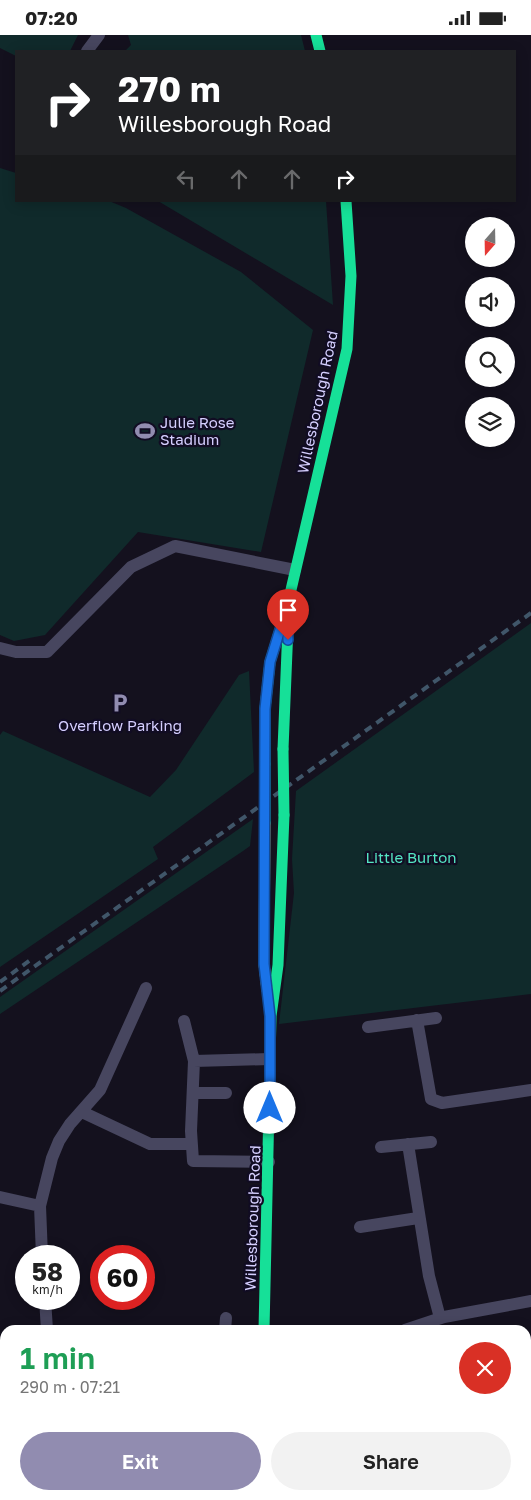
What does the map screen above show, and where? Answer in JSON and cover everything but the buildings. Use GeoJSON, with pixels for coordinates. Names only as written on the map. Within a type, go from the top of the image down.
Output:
{"type":"FeatureCollection","features":[{"type":"Feature","properties":{"kind":"main road"},"geometry":{"type":"LineString","coordinates":[[316,35],[320,50]]}},
{"type":"Feature","properties":{"kind":"main road","name":"Willesborough Road"},"geometry":{"type":"LineString","coordinates":[[270,1016],[264,964],[265,709],[270,662],[287,607],[347,349],[351,276],[346,202]]}},
{"type":"Feature","properties":{"kind":"main road","name":"Willesborough Road"},"geometry":{"type":"LineString","coordinates":[[264,1325],[269,1163],[270,1016],[278,965],[284,815],[283,749],[288,640],[287,607]]}},
{"type":"Feature","properties":{"kind":"street"},"geometry":{"type":"LineString","coordinates":[[88,50],[99,35]]}},
{"type":"Feature","properties":{"kind":"street"},"geometry":{"type":"LineString","coordinates":[[0,648],[16,652],[47,652],[131,567],[175,546],[295,570]]}},
{"type":"Feature","properties":{"kind":"street"},"geometry":{"type":"LineString","coordinates":[[42,1245],[40,1206],[52,1158],[59,1141],[70,1124],[100,1090],[146,988]]}},
{"type":"Feature","properties":{"kind":"street"},"geometry":{"type":"LineString","coordinates":[[368,1027],[436,1018]]}},
{"type":"Feature","properties":{"kind":"street"},"geometry":{"type":"LineString","coordinates":[[417,1020],[431,1099],[442,1103],[531,1090]]}},
{"type":"Feature","properties":{"kind":"street"},"geometry":{"type":"LineString","coordinates":[[184,1021],[194,1061],[191,1144],[193,1161],[269,1163]]}},
{"type":"Feature","properties":{"kind":"street"},"geometry":{"type":"LineString","coordinates":[[194,1061],[269,1059]]}},
{"type":"Feature","properties":{"kind":"street"},"geometry":{"type":"LineString","coordinates":[[194,1093],[226,1093]]}},
{"type":"Feature","properties":{"kind":"street"},"geometry":{"type":"LineString","coordinates":[[82,1112],[150,1144],[191,1144]]}},
{"type":"Feature","properties":{"kind":"street"},"geometry":{"type":"LineString","coordinates":[[381,1147],[431,1142]]}},
{"type":"Feature","properties":{"kind":"street"},"geometry":{"type":"LineString","coordinates":[[408,1144],[428,1276],[440,1318]]}},
{"type":"Feature","properties":{"kind":"street"},"geometry":{"type":"LineString","coordinates":[[0,1197],[40,1206]]}},
{"type":"Feature","properties":{"kind":"street"},"geometry":{"type":"LineString","coordinates":[[360,1227],[418,1218]]}},
{"type":"Feature","properties":{"kind":"street"},"geometry":{"type":"LineString","coordinates":[[420,1325],[440,1318],[531,1301]]}},
{"type":"Feature","properties":{"kind":"street"},"geometry":{"type":"LineString","coordinates":[[46,1310],[47,1325]]}},
{"type":"Feature","properties":{"kind":"green space"},"geometry":{"type":"Polygon","coordinates":[[[0,35],[78,35],[70,50],[15,50],[15,56],[0,48],[0,35]]]}},
{"type":"Feature","properties":{"kind":"green space"},"geometry":{"type":"Polygon","coordinates":[[[128,35],[301,35],[305,50],[126,50],[131,45],[128,35]]]}},
{"type":"Feature","properties":{"kind":"green space","name":"Julie Rose Stadium"},"geometry":{"type":"Polygon","coordinates":[[[0,168],[15,173],[15,202],[111,202],[126,208],[241,272],[313,330],[261,552],[138,532],[45,635],[14,641],[0,635],[0,168]]]}},
{"type":"Feature","properties":{"kind":"green space"},"geometry":{"type":"Polygon","coordinates":[[[160,202],[326,202],[333,305],[160,202]]]}},
{"type":"Feature","properties":{"kind":"green space","name":"Little Burton"},"geometry":{"type":"Polygon","coordinates":[[[531,623],[531,994],[279,1024],[294,893],[292,859],[296,791],[531,623]]]}},
{"type":"Feature","properties":{"kind":"green space"},"geometry":{"type":"Polygon","coordinates":[[[249,671],[254,772],[153,847],[158,859],[0,967],[0,735],[3,731],[150,797],[176,770],[239,675],[249,671]]]}},
{"type":"Feature","properties":{"kind":"green space"},"geometry":{"type":"Polygon","coordinates":[[[253,819],[250,846],[0,1014],[0,997],[253,819]]]}},
{"type":"Feature","properties":{"kind":"railway"},"geometry":{"type":"LineString","coordinates":[[0,991],[531,613]]}},
{"type":"Feature","properties":{"kind":"railway"},"geometry":{"type":"LineString","coordinates":[[0,982],[33,958]]}},
{"type":"Feature","properties":{"kind":"traffic: fast"},"geometry":{"type":"LineString","coordinates":[[316,35],[320,50]]}},
{"type":"Feature","properties":{"kind":"traffic: fast"},"geometry":{"type":"LineString","coordinates":[[265,764],[265,709],[270,662],[287,607],[347,349],[351,276],[346,202]]}},
{"type":"Feature","properties":{"kind":"traffic: fast"},"geometry":{"type":"LineString","coordinates":[[283,749],[288,626]]}},
{"type":"Feature","properties":{"kind":"traffic: fast"},"geometry":{"type":"LineString","coordinates":[[283,749],[284,815]]}},
{"type":"Feature","properties":{"kind":"traffic: fast"},"geometry":{"type":"LineString","coordinates":[[265,764],[265,823]]}},
{"type":"Feature","properties":{"kind":"traffic: fast"},"geometry":{"type":"LineString","coordinates":[[264,1325],[271,1016],[278,965],[284,815]]}},
{"type":"Feature","properties":{"kind":"traffic: slow"},"geometry":{"type":"LineString","coordinates":[[265,823],[264,964],[267,990]]}},
{"type":"Feature","properties":{"kind":"place","name":"Julie Rose Stadium"},"geometry":{"type":"Point","coordinates":[145,431]}},
{"type":"Feature","properties":{"kind":"place","name":"Overflow Parking"},"geometry":{"type":"Point","coordinates":[120,703]}},
{"type":"Feature","properties":{"kind":"route"},"geometry":{"type":"LineString","coordinates":[[270,1108],[270,1016],[264,964],[265,709],[270,662],[287,607],[288,640]]}}]}
